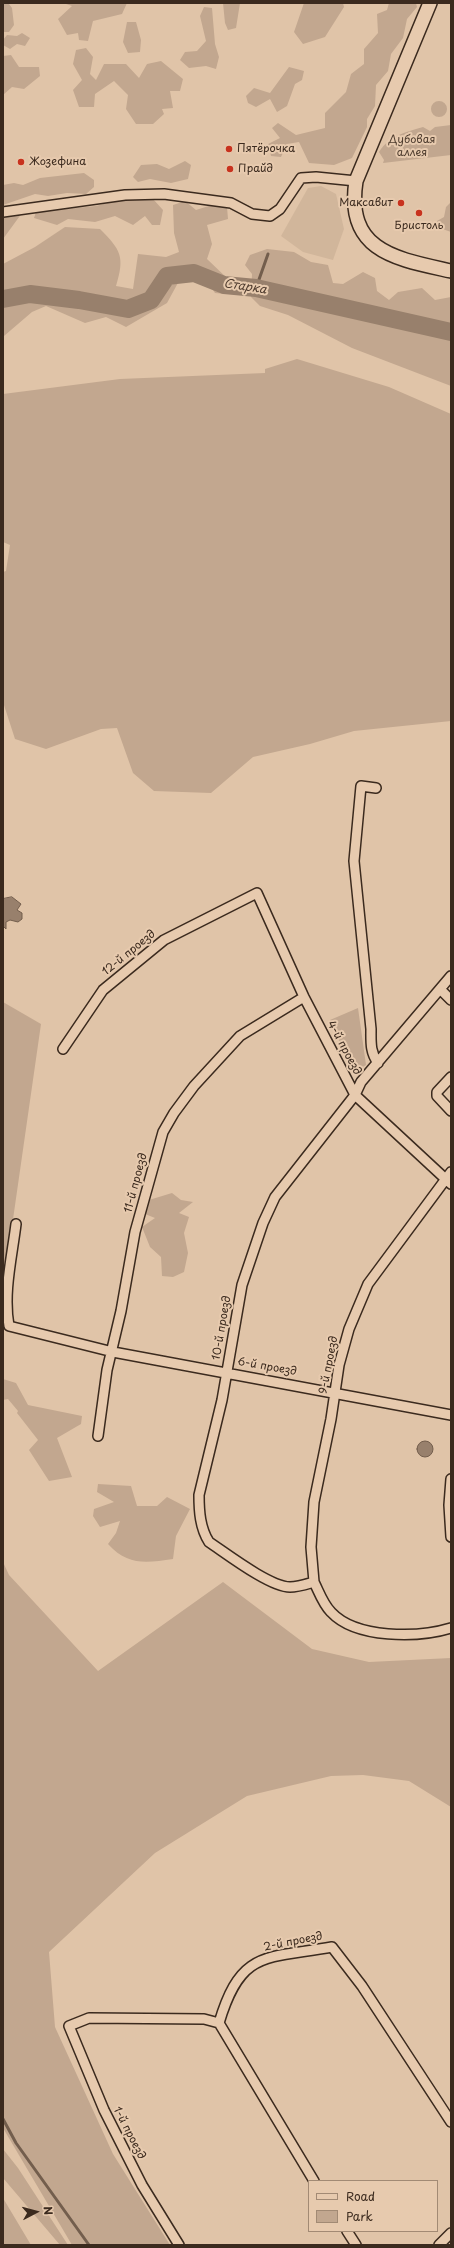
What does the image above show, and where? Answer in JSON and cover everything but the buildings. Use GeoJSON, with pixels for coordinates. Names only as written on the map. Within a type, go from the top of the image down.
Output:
{"type":"FeatureCollection","features":[{"type":"Feature","properties":{"kind":"street"},"geometry":{"type":"LineString","coordinates":[[430,3],[356,180],[354,195],[355,208],[364,233],[373,244],[398,259],[451,271]]}},
{"type":"Feature","properties":{"kind":"street"},"geometry":{"type":"LineString","coordinates":[[3,212],[125,195],[164,194],[231,202],[252,214],[270,216],[280,209],[301,178],[316,177],[356,180]]}},
{"type":"Feature","properties":{"kind":"street"},"geometry":{"type":"LineString","coordinates":[[376,788],[361,786],[354,861],[371,1029],[371,1049],[372,1055],[378,1063]]}},
{"type":"Feature","properties":{"kind":"street","name":"4-й проезд"},"geometry":{"type":"LineString","coordinates":[[257,894],[304,997],[355,1095],[449,1179]]}},
{"type":"Feature","properties":{"kind":"street","name":"12-й проезд"},"geometry":{"type":"LineString","coordinates":[[63,1049],[103,990],[153,947],[164,940],[257,894]]}},
{"type":"Feature","properties":{"kind":"street","name":"10-й проезд"},"geometry":{"type":"LineString","coordinates":[[314,1582],[291,1587],[283,1586],[266,1579],[209,1542],[203,1533],[199,1494],[227,1372],[242,1285],[252,1252],[275,1197],[355,1095],[361,1082],[451,976]]}},
{"type":"Feature","properties":{"kind":"street"},"geometry":{"type":"LineString","coordinates":[[440,989],[451,1000]]}},
{"type":"Feature","properties":{"kind":"street","name":"11-й проезд"},"geometry":{"type":"LineString","coordinates":[[98,1436],[107,1370],[113,1352],[135,1232],[163,1132],[174,1113],[194,1086],[240,1036],[304,997]]}},
{"type":"Feature","properties":{"kind":"street"},"geometry":{"type":"LineString","coordinates":[[451,1077],[437,1092],[437,1096],[451,1111]]}},
{"type":"Feature","properties":{"kind":"street","name":"9-й проезд"},"geometry":{"type":"LineString","coordinates":[[314,1582],[311,1547],[314,1502],[336,1392],[339,1365],[348,1329],[368,1284],[449,1179]]}},
{"type":"Feature","properties":{"kind":"street","name":"6-й проезд"},"geometry":{"type":"LineString","coordinates":[[16,1224],[7,1296],[6,1311],[9,1326],[113,1352],[336,1392],[451,1415]]}},
{"type":"Feature","properties":{"kind":"street"},"geometry":{"type":"LineString","coordinates":[[451,1479],[449,1505],[451,1537]]}},
{"type":"Feature","properties":{"kind":"street"},"geometry":{"type":"LineString","coordinates":[[314,1582],[330,1611],[353,1626],[367,1631],[409,1634],[451,1628]]}},
{"type":"Feature","properties":{"kind":"street","name":"2-й проезд"},"geometry":{"type":"LineString","coordinates":[[219,2023],[227,1996],[235,1982],[249,1967],[262,1959],[332,1947],[362,1986],[451,2122]]}},
{"type":"Feature","properties":{"kind":"street","name":"1-й проезд"},"geometry":{"type":"LineString","coordinates":[[179,2245],[142,2185],[104,2110],[69,2026],[89,2018],[204,2019],[219,2023]]}},
{"type":"Feature","properties":{"kind":"street"},"geometry":{"type":"LineString","coordinates":[[219,2023],[313,2180]]}},
{"type":"Feature","properties":{"kind":"street"},"geometry":{"type":"LineString","coordinates":[[348,2232],[356,2245]]}},
{"type":"Feature","properties":{"kind":"street"},"geometry":{"type":"LineString","coordinates":[[439,2245],[451,2233]]}},
{"type":"Feature","properties":{"kind":"shaded area"},"geometry":{"type":"Polygon","coordinates":[[[321,186],[336,194],[344,229],[333,260],[303,252],[281,236],[308,188],[321,186]]]}},
{"type":"Feature","properties":{"kind":"shaded area"},"geometry":{"type":"Polygon","coordinates":[[[12,897],[21,904],[17,910],[22,913],[22,919],[18,922],[10,920],[6,922],[6,929],[3,926],[3,899],[12,897]]]}},
{"type":"Feature","properties":{"kind":"shaded area"},"geometry":{"type":"Polygon","coordinates":[[[422,1441],[428,1441],[433,1446],[431,1455],[428,1457],[422,1457],[417,1452],[417,1446],[422,1441]]]}},
{"type":"Feature","properties":{"kind":"green space"},"geometry":{"type":"Polygon","coordinates":[[[3,3],[9,4],[12,8],[14,25],[9,32],[3,32],[3,3]]]}},
{"type":"Feature","properties":{"kind":"green space"},"geometry":{"type":"Polygon","coordinates":[[[63,3],[127,3],[122,14],[93,21],[88,41],[79,40],[78,33],[67,35],[58,19],[72,6],[63,3]]]}},
{"type":"Feature","properties":{"kind":"green space"},"geometry":{"type":"Polygon","coordinates":[[[223,3],[240,3],[236,28],[228,30],[225,23],[223,3]]]}},
{"type":"Feature","properties":{"kind":"green space"},"geometry":{"type":"Polygon","coordinates":[[[304,3],[343,3],[344,7],[325,37],[303,44],[294,32],[304,3]]]}},
{"type":"Feature","properties":{"kind":"green space"},"geometry":{"type":"Polygon","coordinates":[[[389,3],[416,3],[417,7],[407,19],[403,38],[391,54],[388,71],[376,85],[375,106],[367,119],[367,127],[352,158],[334,165],[309,163],[299,142],[287,144],[281,157],[271,156],[268,144],[280,138],[272,128],[278,123],[296,135],[325,128],[325,113],[346,92],[351,74],[364,64],[364,49],[378,33],[377,14],[387,10],[389,3]]]}},
{"type":"Feature","properties":{"kind":"green space"},"geometry":{"type":"Polygon","coordinates":[[[204,7],[212,8],[215,44],[219,57],[216,69],[206,66],[189,68],[180,60],[185,52],[197,51],[206,41],[200,16],[204,7]]]}},
{"type":"Feature","properties":{"kind":"green space"},"geometry":{"type":"Polygon","coordinates":[[[127,22],[136,22],[141,40],[140,52],[128,53],[123,42],[127,22]]]}},
{"type":"Feature","properties":{"kind":"green space"},"geometry":{"type":"Polygon","coordinates":[[[22,33],[30,38],[25,46],[17,44],[10,49],[3,45],[3,40],[7,35],[17,36],[22,33]]]}},
{"type":"Feature","properties":{"kind":"green space"},"geometry":{"type":"Polygon","coordinates":[[[86,48],[93,57],[90,74],[96,80],[104,64],[126,64],[139,78],[147,64],[161,61],[183,79],[180,91],[170,91],[173,108],[162,109],[164,114],[153,124],[136,124],[126,109],[128,95],[114,81],[95,94],[94,107],[79,107],[73,90],[82,80],[73,64],[76,50],[86,48]]]}},
{"type":"Feature","properties":{"kind":"green space"},"geometry":{"type":"Polygon","coordinates":[[[11,55],[19,67],[39,67],[40,76],[24,89],[12,87],[3,95],[3,56],[11,55]]]}},
{"type":"Feature","properties":{"kind":"green space"},"geometry":{"type":"Polygon","coordinates":[[[289,67],[304,71],[302,80],[295,84],[287,106],[277,112],[270,99],[256,107],[248,103],[246,96],[254,88],[270,93],[289,67]]]}},
{"type":"Feature","properties":{"kind":"green space"},"geometry":{"type":"Polygon","coordinates":[[[436,101],[442,101],[447,106],[445,115],[442,117],[436,117],[431,112],[431,106],[436,101]]]}},
{"type":"Feature","properties":{"kind":"green space","name":"Дубовая аллея"},"geometry":{"type":"Polygon","coordinates":[[[451,125],[451,155],[383,163],[384,160],[379,152],[383,146],[398,135],[423,127],[430,131],[435,127],[451,125]]]}},
{"type":"Feature","properties":{"kind":"green space"},"geometry":{"type":"Polygon","coordinates":[[[185,161],[191,165],[188,179],[171,183],[150,179],[138,182],[133,177],[141,165],[157,164],[169,169],[185,161]]]}},
{"type":"Feature","properties":{"kind":"green space"},"geometry":{"type":"Polygon","coordinates":[[[84,173],[94,180],[94,187],[86,194],[67,193],[48,196],[35,194],[3,205],[3,185],[14,183],[23,185],[40,178],[84,173]]]}},
{"type":"Feature","properties":{"kind":"green space"},"geometry":{"type":"Polygon","coordinates":[[[153,199],[163,210],[160,225],[152,225],[145,216],[133,225],[115,216],[95,222],[68,219],[57,225],[34,218],[36,212],[96,206],[119,200],[153,199]]]}},
{"type":"Feature","properties":{"kind":"green space"},"geometry":{"type":"Polygon","coordinates":[[[185,201],[196,210],[215,204],[227,207],[228,219],[207,225],[212,244],[207,259],[229,280],[226,294],[215,293],[203,275],[179,281],[167,303],[126,327],[106,317],[85,323],[46,306],[32,312],[4,336],[3,264],[35,247],[65,227],[100,229],[113,243],[119,254],[120,268],[116,286],[133,289],[138,254],[166,257],[179,252],[174,233],[173,205],[185,201]]]}},
{"type":"Feature","properties":{"kind":"green space"},"geometry":{"type":"Polygon","coordinates":[[[451,202],[451,232],[437,227],[437,221],[444,217],[446,207],[451,202]]]}},
{"type":"Feature","properties":{"kind":"green space"},"geometry":{"type":"Polygon","coordinates":[[[22,213],[3,239],[3,214],[22,213]]]}},
{"type":"Feature","properties":{"kind":"green space"},"geometry":{"type":"Polygon","coordinates":[[[267,249],[294,252],[311,262],[328,265],[333,283],[343,284],[363,272],[375,278],[377,291],[389,300],[398,292],[422,288],[435,300],[451,297],[451,386],[352,348],[288,315],[260,306],[251,297],[252,274],[245,265],[250,255],[267,249]]]}},
{"type":"Feature","properties":{"kind":"green space"},"geometry":{"type":"Polygon","coordinates":[[[297,359],[389,387],[451,414],[451,721],[354,731],[310,744],[253,757],[211,793],[154,791],[133,773],[117,728],[101,729],[46,749],[15,739],[3,702],[3,572],[6,571],[10,545],[3,542],[3,394],[120,379],[265,373],[265,369],[297,359]]]}},
{"type":"Feature","properties":{"kind":"green space"},"geometry":{"type":"Polygon","coordinates":[[[3,1002],[41,1024],[4,1282],[3,1302],[3,1002]]]}},
{"type":"Feature","properties":{"kind":"green space"},"geometry":{"type":"Polygon","coordinates":[[[358,1008],[366,1065],[353,1073],[330,1020],[358,1008]]]}},
{"type":"Feature","properties":{"kind":"green space"},"geometry":{"type":"Polygon","coordinates":[[[172,1193],[181,1200],[193,1202],[179,1213],[189,1217],[184,1233],[188,1253],[184,1272],[173,1277],[162,1276],[161,1257],[150,1247],[142,1227],[155,1218],[145,1214],[149,1200],[172,1193]]]}},
{"type":"Feature","properties":{"kind":"green space"},"geometry":{"type":"Polygon","coordinates":[[[3,1379],[16,1383],[28,1405],[82,1416],[81,1424],[57,1438],[72,1477],[49,1481],[29,1450],[38,1440],[8,1399],[3,1400],[3,1379]]]}},
{"type":"Feature","properties":{"kind":"green space"},"geometry":{"type":"Polygon","coordinates":[[[98,1484],[131,1486],[137,1506],[157,1506],[167,1497],[190,1509],[176,1536],[173,1559],[146,1562],[138,1561],[123,1556],[108,1544],[116,1533],[120,1521],[100,1527],[93,1516],[94,1509],[114,1502],[97,1492],[98,1484]]]}},
{"type":"Feature","properties":{"kind":"green space"},"geometry":{"type":"Polygon","coordinates":[[[3,1562],[9,1575],[98,1671],[223,1582],[312,1649],[369,1662],[451,1658],[451,1807],[409,1781],[363,1775],[331,1776],[247,1796],[155,1853],[49,1952],[55,2027],[113,2154],[170,2245],[72,2245],[3,2128],[3,1562]]]}},
{"type":"Feature","properties":{"kind":"green space"},"geometry":{"type":"Polygon","coordinates":[[[3,2149],[18,2168],[68,2245],[60,2245],[3,2178],[3,2149]]]}},
{"type":"Feature","properties":{"kind":"green space"},"geometry":{"type":"Polygon","coordinates":[[[3,2198],[31,2245],[3,2245],[3,2198]]]}},
{"type":"Feature","properties":{"kind":"waterway"},"geometry":{"type":"LineString","coordinates":[[256,288],[268,254]]}},
{"type":"Feature","properties":{"kind":"waterway","name":"Старка"},"geometry":{"type":"LineString","coordinates":[[3,299],[30,294],[79,300],[128,309],[151,300],[167,276],[194,273],[224,285],[256,288],[451,332]]}},
{"type":"Feature","properties":{"kind":"waterway"},"geometry":{"type":"LineString","coordinates":[[3,2119],[16,2143],[89,2245]]}},
{"type":"Feature","properties":{"kind":"place","name":"Пятёрочка"},"geometry":{"type":"Point","coordinates":[229,149]}},
{"type":"Feature","properties":{"kind":"place","name":"Жозефина"},"geometry":{"type":"Point","coordinates":[21,162]}},
{"type":"Feature","properties":{"kind":"place","name":"Прайд"},"geometry":{"type":"Point","coordinates":[230,169]}},
{"type":"Feature","properties":{"kind":"place","name":"Максавит"},"geometry":{"type":"Point","coordinates":[401,203]}},
{"type":"Feature","properties":{"kind":"place","name":"Бристоль"},"geometry":{"type":"Point","coordinates":[419,213]}}]}
